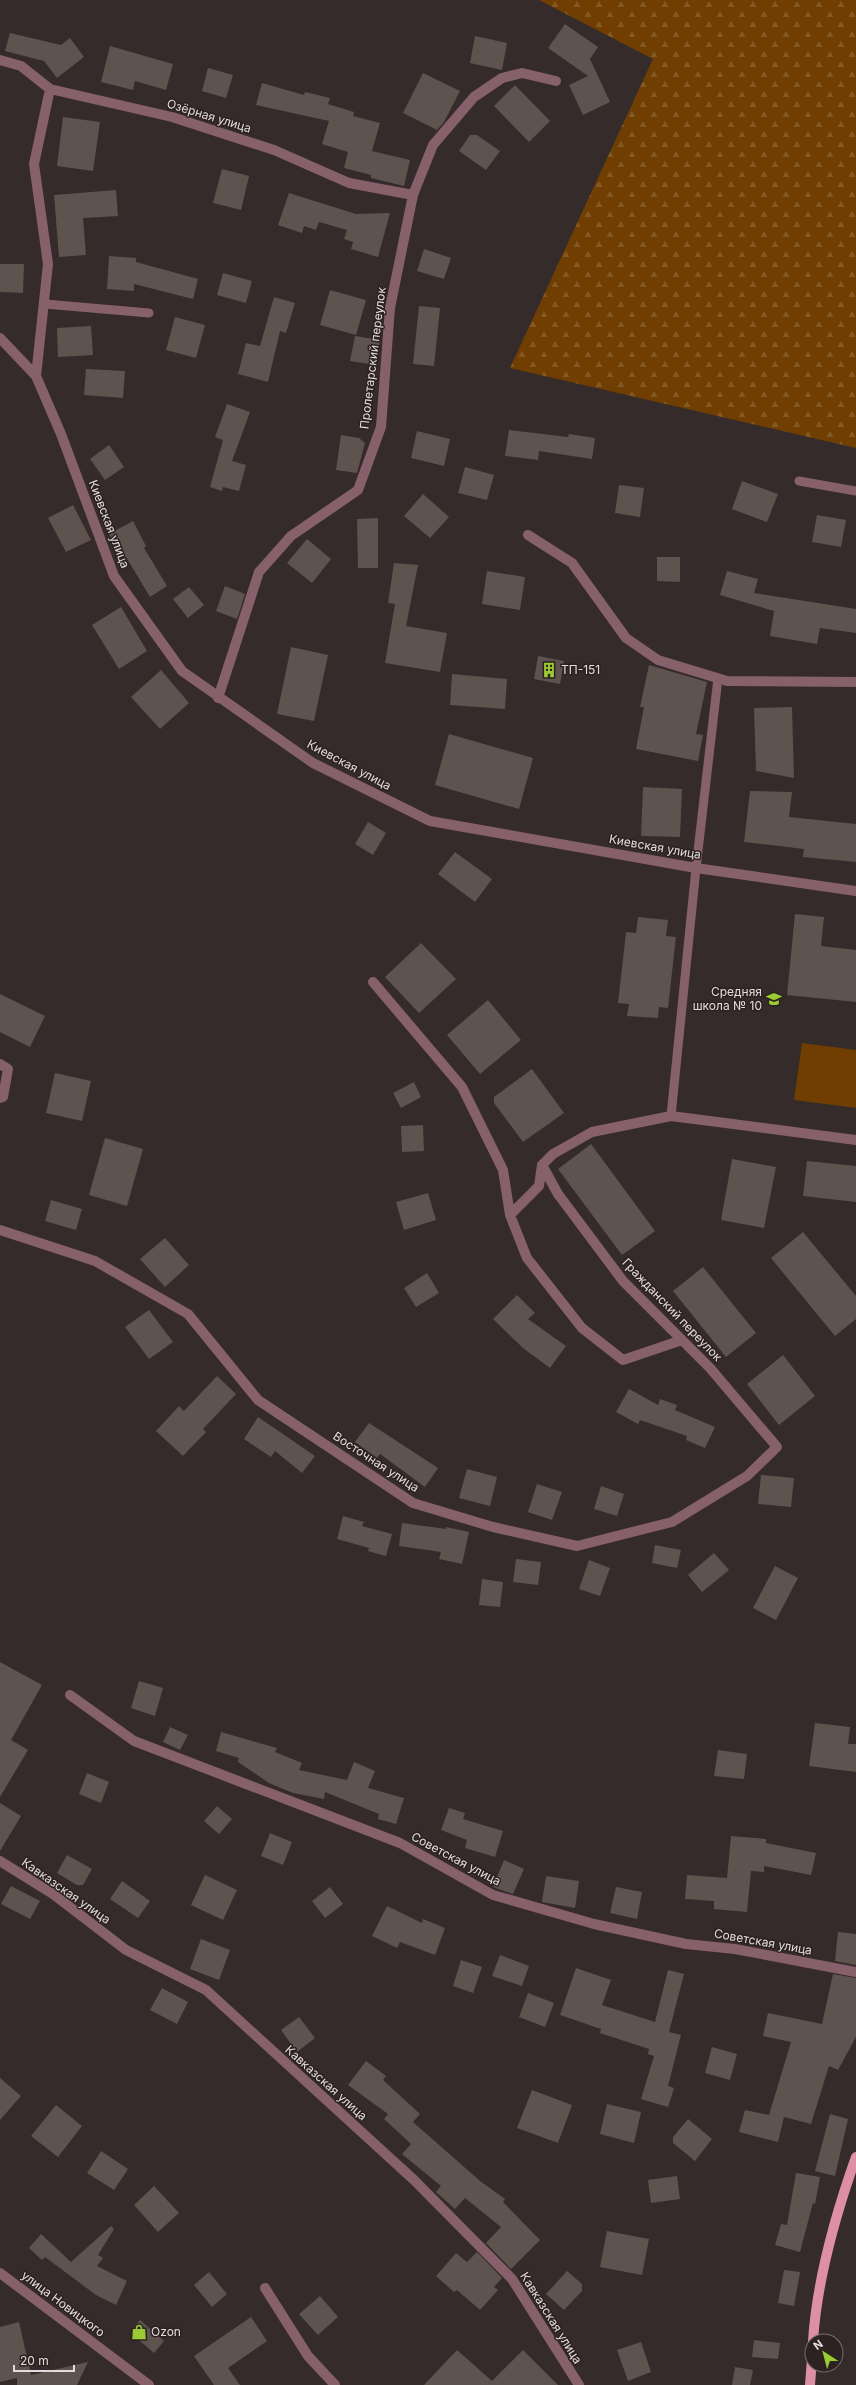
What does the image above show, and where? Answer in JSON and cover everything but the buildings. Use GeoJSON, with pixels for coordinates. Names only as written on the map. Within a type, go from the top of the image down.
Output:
{"type":"FeatureCollection","features":[{"type":"Feature","properties":{"kind":"main road"},"geometry":{"type":"LineString","coordinates":[[814,2333],[830,2242],[841,2198],[856,2157]]}},
{"type":"Feature","properties":{"kind":"main road"},"geometry":{"type":"LineString","coordinates":[[810,2385],[811,2373]]}},
{"type":"Feature","properties":{"kind":"street","name":"Озёрная улица"},"geometry":{"type":"LineString","coordinates":[[0,60],[21,66],[50,89],[172,117],[274,150],[349,183],[413,194]]}},
{"type":"Feature","properties":{"kind":"street","name":"Пролетарский переулок"},"geometry":{"type":"LineString","coordinates":[[218,698],[259,572],[291,536],[358,490],[381,426],[390,308],[413,194],[434,145],[474,97],[502,78],[522,73],[556,81]]}},
{"type":"Feature","properties":{"kind":"street"},"geometry":{"type":"LineString","coordinates":[[36,376],[45,304],[48,264],[34,164],[50,89]]}},
{"type":"Feature","properties":{"kind":"street","name":"Киевская улица"},"geometry":{"type":"LineString","coordinates":[[0,338],[36,376],[61,434],[114,576],[182,671],[218,698],[313,763],[430,821],[696,868],[856,891]]}},
{"type":"Feature","properties":{"kind":"street"},"geometry":{"type":"LineString","coordinates":[[528,535],[572,563],[626,638],[658,660],[727,681],[856,682]]}},
{"type":"Feature","properties":{"kind":"street"},"geometry":{"type":"LineString","coordinates":[[373,982],[462,1087],[503,1170],[510,1215],[527,1258],[582,1328],[623,1360],[682,1340]]}},
{"type":"Feature","properties":{"kind":"street"},"geometry":{"type":"LineString","coordinates":[[0,1064],[8,1069],[3,1097],[0,1098]]}},
{"type":"Feature","properties":{"kind":"street"},"geometry":{"type":"LineString","coordinates":[[510,1215],[539,1186],[542,1165],[553,1154],[592,1132],[671,1116],[856,1140]]}},
{"type":"Feature","properties":{"kind":"street","name":"Гражданский переулок"},"geometry":{"type":"LineString","coordinates":[[542,1165],[558,1194],[623,1281],[710,1368],[777,1447]]}},
{"type":"Feature","properties":{"kind":"street","name":"Восточная улица"},"geometry":{"type":"LineString","coordinates":[[0,1230],[95,1262],[188,1314],[258,1400],[413,1503],[493,1527],[577,1546],[672,1522],[747,1476],[777,1447]]}},
{"type":"Feature","properties":{"kind":"street","name":"Советская улица"},"geometry":{"type":"LineString","coordinates":[[70,1695],[134,1741],[400,1843],[493,1895],[594,1924],[678,1942],[735,1949],[856,1972]]}},
{"type":"Feature","properties":{"kind":"street","name":"Кавказская улица"},"geometry":{"type":"LineString","coordinates":[[0,1861],[53,1894],[126,1950],[206,1990],[414,2180],[512,2279],[579,2385]]}},
{"type":"Feature","properties":{"kind":"street","name":"улица Новицкого"},"geometry":{"type":"LineString","coordinates":[[0,2273],[145,2384]]}},
{"type":"Feature","properties":{"kind":"street"},"geometry":{"type":"LineString","coordinates":[[266,2288],[308,2356],[335,2385]]}},
{"type":"Feature","properties":{"kind":"lane"},"geometry":{"type":"LineString","coordinates":[[45,304],[149,313]]}},
{"type":"Feature","properties":{"kind":"lane"},"geometry":{"type":"LineString","coordinates":[[799,481],[856,491]]}},
{"type":"Feature","properties":{"kind":"lane"},"geometry":{"type":"LineString","coordinates":[[671,1116],[696,868],[718,678]]}},
{"type":"Feature","properties":{"kind":"green space"},"geometry":{"type":"Polygon","coordinates":[[[539,0],[856,0],[856,448],[510,368],[653,59],[539,0]]]}},
{"type":"Feature","properties":{"kind":"green space"},"geometry":{"type":"Polygon","coordinates":[[[802,1043],[856,1050],[856,1108],[794,1100],[802,1043]]]}},
{"type":"Feature","properties":{"kind":"place","name":"ТП-151"},"geometry":{"type":"Point","coordinates":[549,670]}},
{"type":"Feature","properties":{"kind":"place","name":"Средняя школа № 10"},"geometry":{"type":"Point","coordinates":[774,999]}},
{"type":"Feature","properties":{"kind":"place","name":"Ozon"},"geometry":{"type":"Point","coordinates":[139,2332]}}]}
